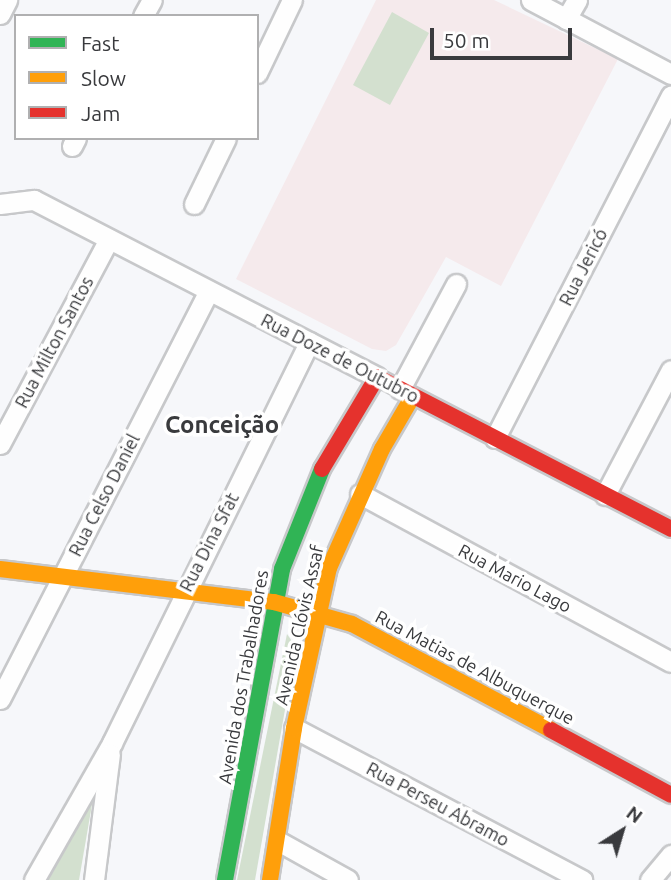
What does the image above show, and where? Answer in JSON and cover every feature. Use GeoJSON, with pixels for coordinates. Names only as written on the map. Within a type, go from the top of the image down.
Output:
{"type":"FeatureCollection","features":[{"type":"Feature","properties":{"kind":"street"},"geometry":{"type":"LineString","coordinates":[[0,14],[8,0]]}},
{"type":"Feature","properties":{"kind":"street"},"geometry":{"type":"LineString","coordinates":[[259,69],[292,0]]}},
{"type":"Feature","properties":{"kind":"street"},"geometry":{"type":"LineString","coordinates":[[531,0],[671,74]]}},
{"type":"Feature","properties":{"kind":"street"},"geometry":{"type":"LineString","coordinates":[[566,19],[577,0]]}},
{"type":"Feature","properties":{"kind":"street","name":"Rua Jericó"},"geometry":{"type":"LineString","coordinates":[[495,438],[671,96]]}},
{"type":"Feature","properties":{"kind":"street"},"geometry":{"type":"LineString","coordinates":[[194,204],[225,140]]}},
{"type":"Feature","properties":{"kind":"street","name":"Rua Doze de Outubro"},"geometry":{"type":"LineString","coordinates":[[3,202],[34,200],[671,529]]}},
{"type":"Feature","properties":{"kind":"street","name":"Rua Milton Santos"},"geometry":{"type":"LineString","coordinates":[[0,444],[108,239]]}},
{"type":"Feature","properties":{"kind":"street"},"geometry":{"type":"LineString","coordinates":[[406,393],[456,285]]}},
{"type":"Feature","properties":{"kind":"street","name":"Rua Celso Daniel"},"geometry":{"type":"LineString","coordinates":[[0,699],[209,291]]}},
{"type":"Feature","properties":{"kind":"street","name":"Rua Dina Sfat"},"geometry":{"type":"LineString","coordinates":[[34,880],[112,743],[309,342]]}},
{"type":"Feature","properties":{"kind":"street"},"geometry":{"type":"LineString","coordinates":[[605,495],[671,370]]}},
{"type":"Feature","properties":{"kind":"street","name":"Avenida dos Trabalhadores"},"geometry":{"type":"LineString","coordinates":[[225,880],[274,602],[315,479],[377,377]]}},
{"type":"Feature","properties":{"kind":"street","name":"Avenida Clóvis Assaf"},"geometry":{"type":"LineString","coordinates":[[270,880],[294,728],[317,613],[342,531],[406,393]]}},
{"type":"Feature","properties":{"kind":"street","name":"Rua Mario Lago"},"geometry":{"type":"LineString","coordinates":[[360,494],[671,662]]}},
{"type":"Feature","properties":{"kind":"street","name":"Rua Matias de Albuquerque"},"geometry":{"type":"LineString","coordinates":[[0,569],[274,602],[317,613],[411,653],[671,795]]}},
{"type":"Feature","properties":{"kind":"street","name":"Rua Perseu Abramo"},"geometry":{"type":"LineString","coordinates":[[294,728],[582,880]]}},
{"type":"Feature","properties":{"kind":"street","name":"Rua Dina Sfat"},"geometry":{"type":"LineString","coordinates":[[94,880],[112,743]]}},
{"type":"Feature","properties":{"kind":"street"},"geometry":{"type":"LineString","coordinates":[[278,841],[348,880]]}},
{"type":"Feature","properties":{"kind":"street"},"geometry":{"type":"LineString","coordinates":[[650,880],[671,855]]}},
{"type":"Feature","properties":{"kind":"shaded area"},"geometry":{"type":"Polygon","coordinates":[[[376,0],[494,0],[618,59],[501,286],[446,257],[396,345],[386,351],[372,349],[236,279],[376,0]]]}},
{"type":"Feature","properties":{"kind":"green space"},"geometry":{"type":"Polygon","coordinates":[[[392,12],[429,33],[390,105],[353,85],[392,12]]]}},
{"type":"Feature","properties":{"kind":"green space"},"geometry":{"type":"Polygon","coordinates":[[[287,634],[296,647],[255,880],[237,880],[287,634]]]}},
{"type":"Feature","properties":{"kind":"green space"},"geometry":{"type":"Polygon","coordinates":[[[94,793],[79,880],[47,880],[94,793]]]}},
{"type":"Feature","properties":{"kind":"traffic: fast"},"geometry":{"type":"LineString","coordinates":[[225,880],[282,569],[322,469]]}},
{"type":"Feature","properties":{"kind":"traffic: slow"},"geometry":{"type":"LineString","coordinates":[[270,880],[294,728],[329,568],[382,449],[413,396]]}},
{"type":"Feature","properties":{"kind":"traffic: slow"},"geometry":{"type":"LineString","coordinates":[[0,569],[274,602],[352,624],[551,730]]}},
{"type":"Feature","properties":{"kind":"traffic: jam"},"geometry":{"type":"LineString","coordinates":[[322,469],[377,377],[671,529]]}},
{"type":"Feature","properties":{"kind":"traffic: jam"},"geometry":{"type":"LineString","coordinates":[[551,730],[671,795]]}},
{"type":"Feature","properties":{"kind":"district","name":"Conceição"},"geometry":{"type":"Point","coordinates":[222,425]}}]}
